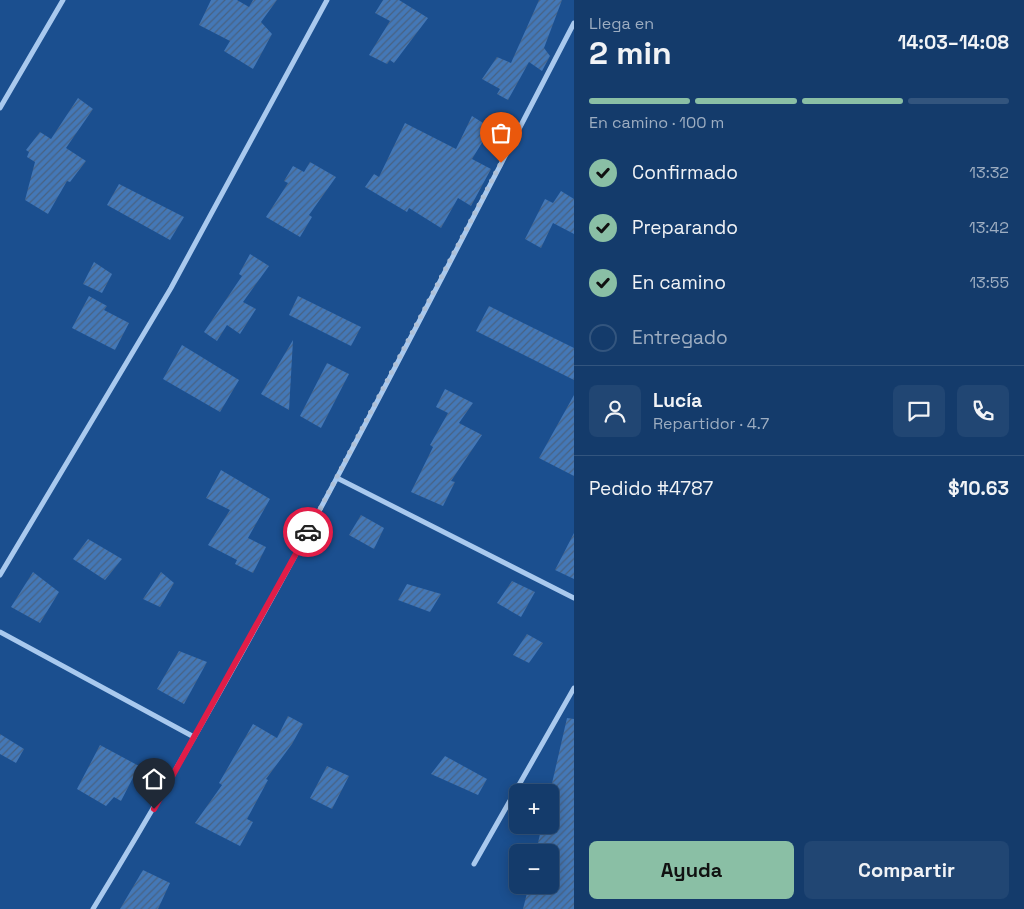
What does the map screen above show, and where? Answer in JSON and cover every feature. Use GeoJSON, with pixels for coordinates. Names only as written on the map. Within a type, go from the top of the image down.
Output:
{"type":"FeatureCollection","features":[{"type":"Feature","properties":{"kind":"street"},"geometry":{"type":"LineString","coordinates":[[0,108],[63,0]]}},
{"type":"Feature","properties":{"kind":"street"},"geometry":{"type":"LineString","coordinates":[[0,575],[171,288],[327,0]]}},
{"type":"Feature","properties":{"kind":"street"},"geometry":{"type":"LineString","coordinates":[[93,909],[154,809],[338,478],[574,23]]}},
{"type":"Feature","properties":{"kind":"street"},"geometry":{"type":"LineString","coordinates":[[338,478],[574,598]]}},
{"type":"Feature","properties":{"kind":"street"},"geometry":{"type":"LineString","coordinates":[[0,632],[194,738]]}},
{"type":"Feature","properties":{"kind":"street"},"geometry":{"type":"LineString","coordinates":[[474,864],[574,688]]}},
{"type":"Feature","properties":{"kind":"building"},"geometry":{"type":"Polygon","coordinates":[[[211,0],[237,0],[249,7],[253,0],[277,0],[261,22],[272,34],[253,69],[224,51],[230,41],[199,25],[211,0]]]}},
{"type":"Feature","properties":{"kind":"building"},"geometry":{"type":"Polygon","coordinates":[[[383,0],[399,0],[428,18],[394,63],[390,60],[387,64],[369,55],[390,21],[375,13],[383,0]]]}},
{"type":"Feature","properties":{"kind":"building"},"geometry":{"type":"Polygon","coordinates":[[[539,0],[562,0],[544,48],[550,56],[542,71],[529,62],[508,100],[497,94],[500,89],[482,79],[497,57],[511,63],[539,0]]]}},
{"type":"Feature","properties":{"kind":"building"},"geometry":{"type":"Polygon","coordinates":[[[78,98],[93,109],[66,148],[86,161],[70,182],[67,181],[48,214],[25,200],[35,162],[27,157],[29,152],[26,150],[40,132],[51,139],[78,98]]]}},
{"type":"Feature","properties":{"kind":"building"},"geometry":{"type":"Polygon","coordinates":[[[472,116],[491,128],[472,159],[491,169],[471,206],[458,198],[441,228],[409,208],[407,212],[365,187],[374,174],[379,177],[405,123],[456,149],[472,116]]]}},
{"type":"Feature","properties":{"kind":"building"},"geometry":{"type":"Polygon","coordinates":[[[310,162],[336,177],[309,215],[312,217],[300,237],[266,217],[288,183],[284,181],[293,166],[304,172],[310,162]]]}},
{"type":"Feature","properties":{"kind":"building"},"geometry":{"type":"Polygon","coordinates":[[[119,184],[184,217],[170,240],[107,205],[119,184]]]}},
{"type":"Feature","properties":{"kind":"building"},"geometry":{"type":"Polygon","coordinates":[[[561,191],[574,199],[574,234],[553,223],[541,248],[525,239],[545,199],[553,203],[561,191]]]}},
{"type":"Feature","properties":{"kind":"building"},"geometry":{"type":"Polygon","coordinates":[[[250,254],[269,266],[243,302],[256,309],[240,334],[227,325],[217,341],[204,332],[242,276],[239,274],[250,254]]]}},
{"type":"Feature","properties":{"kind":"building"},"geometry":{"type":"Polygon","coordinates":[[[94,262],[112,274],[102,293],[83,284],[94,262]]]}},
{"type":"Feature","properties":{"kind":"building"},"geometry":{"type":"Polygon","coordinates":[[[89,296],[107,306],[104,310],[129,323],[115,350],[72,328],[89,296]]]}},
{"type":"Feature","properties":{"kind":"building"},"geometry":{"type":"Polygon","coordinates":[[[298,296],[361,327],[351,346],[289,315],[298,296]]]}},
{"type":"Feature","properties":{"kind":"building"},"geometry":{"type":"Polygon","coordinates":[[[489,306],[574,348],[574,380],[476,331],[489,306]]]}},
{"type":"Feature","properties":{"kind":"building"},"geometry":{"type":"Polygon","coordinates":[[[293,340],[289,410],[261,394],[293,340]]]}},
{"type":"Feature","properties":{"kind":"building"},"geometry":{"type":"Polygon","coordinates":[[[182,345],[239,380],[220,412],[163,379],[182,345]]]}},
{"type":"Feature","properties":{"kind":"building"},"geometry":{"type":"Polygon","coordinates":[[[327,363],[349,374],[321,428],[300,416],[327,363]]]}},
{"type":"Feature","properties":{"kind":"building"},"geometry":{"type":"Polygon","coordinates":[[[445,389],[473,403],[459,423],[482,435],[451,481],[455,482],[443,506],[411,492],[433,447],[430,445],[448,413],[436,407],[445,389]]]}},
{"type":"Feature","properties":{"kind":"building"},"geometry":{"type":"Polygon","coordinates":[[[574,395],[574,476],[539,458],[574,395]]]}},
{"type":"Feature","properties":{"kind":"building"},"geometry":{"type":"Polygon","coordinates":[[[221,470],[270,499],[248,538],[266,547],[253,573],[235,564],[237,560],[208,545],[230,510],[206,498],[221,470]]]}},
{"type":"Feature","properties":{"kind":"building"},"geometry":{"type":"Polygon","coordinates":[[[361,515],[384,528],[374,549],[349,535],[361,515]]]}},
{"type":"Feature","properties":{"kind":"building"},"geometry":{"type":"Polygon","coordinates":[[[574,533],[574,579],[555,570],[574,533]]]}},
{"type":"Feature","properties":{"kind":"building"},"geometry":{"type":"Polygon","coordinates":[[[88,539],[122,559],[105,580],[73,559],[88,539]]]}},
{"type":"Feature","properties":{"kind":"building"},"geometry":{"type":"Polygon","coordinates":[[[33,572],[59,592],[40,623],[11,607],[33,572]]]}},
{"type":"Feature","properties":{"kind":"building"},"geometry":{"type":"Polygon","coordinates":[[[161,572],[174,583],[160,607],[143,599],[161,572]]]}},
{"type":"Feature","properties":{"kind":"building"},"geometry":{"type":"Polygon","coordinates":[[[512,581],[535,592],[521,617],[497,603],[512,581]]]}},
{"type":"Feature","properties":{"kind":"building"},"geometry":{"type":"Polygon","coordinates":[[[407,584],[441,594],[430,612],[398,600],[407,584]]]}},
{"type":"Feature","properties":{"kind":"building"},"geometry":{"type":"Polygon","coordinates":[[[527,634],[543,643],[529,663],[513,655],[527,634]]]}},
{"type":"Feature","properties":{"kind":"building"},"geometry":{"type":"Polygon","coordinates":[[[179,651],[207,662],[184,704],[157,689],[179,651]]]}},
{"type":"Feature","properties":{"kind":"building"},"geometry":{"type":"Polygon","coordinates":[[[288,716],[303,724],[292,744],[266,779],[268,780],[247,819],[253,822],[240,846],[195,823],[222,785],[219,783],[253,724],[277,738],[288,716]]]}},
{"type":"Feature","properties":{"kind":"building"},"geometry":{"type":"Polygon","coordinates":[[[567,718],[574,719],[574,909],[523,909],[527,894],[559,894],[559,844],[538,844],[540,834],[559,834],[559,784],[552,784],[567,718]]]}},
{"type":"Feature","properties":{"kind":"building"},"geometry":{"type":"Polygon","coordinates":[[[0,734],[24,749],[16,763],[0,754],[0,734]]]}},
{"type":"Feature","properties":{"kind":"building"},"geometry":{"type":"Polygon","coordinates":[[[100,745],[139,766],[121,801],[114,797],[106,806],[77,789],[100,745]]]}},
{"type":"Feature","properties":{"kind":"building"},"geometry":{"type":"Polygon","coordinates":[[[445,756],[487,779],[478,795],[431,774],[445,756]]]}},
{"type":"Feature","properties":{"kind":"building"},"geometry":{"type":"Polygon","coordinates":[[[327,766],[349,776],[332,809],[310,798],[327,766]]]}},
{"type":"Feature","properties":{"kind":"building"},"geometry":{"type":"Polygon","coordinates":[[[143,870],[170,883],[158,909],[120,909],[143,870]]]}},
{"type":"Feature","properties":{"kind":"way so far"},"geometry":{"type":"LineString","coordinates":[[308,532],[338,478],[501,163]]}},
{"type":"Feature","properties":{"kind":"route"},"geometry":{"type":"LineString","coordinates":[[154,809],[308,532]]}}]}
